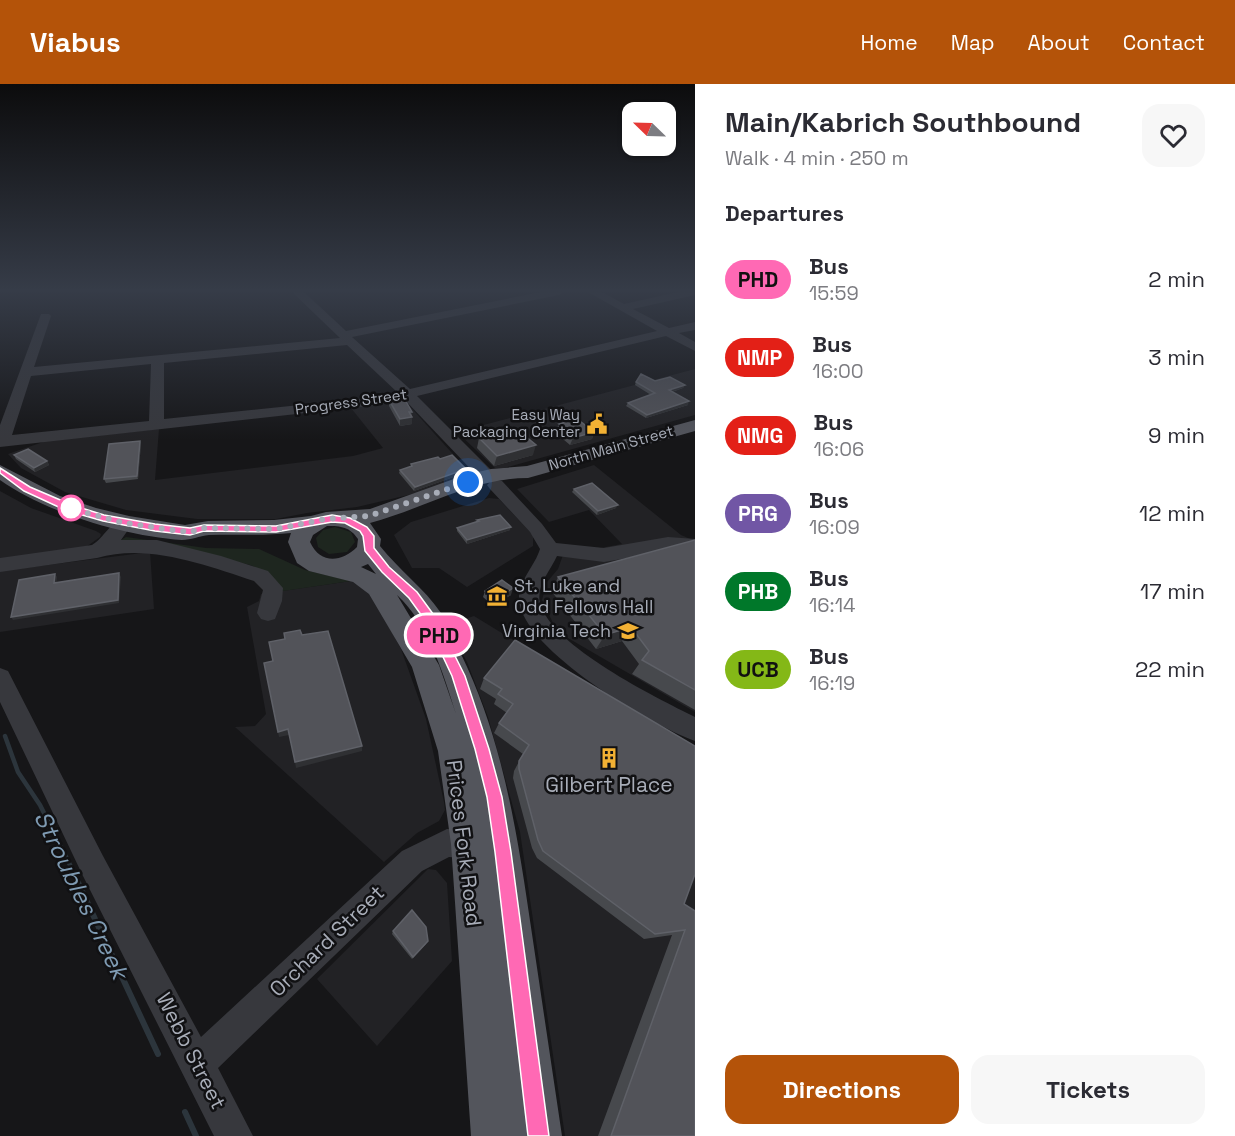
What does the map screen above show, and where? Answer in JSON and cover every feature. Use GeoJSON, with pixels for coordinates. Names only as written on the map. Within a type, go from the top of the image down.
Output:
{"type":"FeatureCollection","features":[{"type":"Feature","properties":{"kind":"main road","name":"North Main Street"},"geometry":{"type":"LineString","coordinates":[[338,519],[378,514],[449,488],[522,479],[528,472],[695,425]]}},
{"type":"Feature","properties":{"kind":"main road"},"geometry":{"type":"LineString","coordinates":[[0,471],[27,489],[55,502],[81,512],[124,523],[190,532],[204,528],[276,529],[338,519],[357,524],[364,529],[368,536],[369,547],[362,558],[350,564],[316,562],[261,541],[199,539],[190,532]]}},
{"type":"Feature","properties":{"kind":"main road","name":"North Main Street"},"geometry":{"type":"LineString","coordinates":[[369,547],[389,525],[400,518],[486,485]]}},
{"type":"Feature","properties":{"kind":"main road"},"geometry":{"type":"LineString","coordinates":[[314,523],[300,536],[300,550],[316,562]]}},
{"type":"Feature","properties":{"kind":"main road","name":"Prices Fork Road"},"geometry":{"type":"LineString","coordinates":[[369,547],[386,570],[413,595],[432,621],[454,667],[482,749],[494,797],[486,848],[494,1136]]}},
{"type":"Feature","properties":{"kind":"main road","name":"Prices Fork Road"},"geometry":{"type":"LineString","coordinates":[[316,562],[361,576],[378,588],[425,665],[515,943],[539,1136]]}},
{"type":"Feature","properties":{"kind":"street"},"geometry":{"type":"LineString","coordinates":[[1,441],[36,341]]}},
{"type":"Feature","properties":{"kind":"street"},"geometry":{"type":"LineString","coordinates":[[26,372],[158,360],[320,341]]}},
{"type":"Feature","properties":{"kind":"street"},"geometry":{"type":"LineString","coordinates":[[349,341],[408,395],[486,485],[536,528],[550,549],[604,555],[668,544],[695,546]]}},
{"type":"Feature","properties":{"kind":"street","name":"Progress Street"},"geometry":{"type":"LineString","coordinates":[[1,441],[355,403],[408,395],[630,341]]}},
{"type":"Feature","properties":{"kind":"street"},"geometry":{"type":"LineString","coordinates":[[156,425],[158,360]]}},
{"type":"Feature","properties":{"kind":"street"},"geometry":{"type":"LineString","coordinates":[[104,547],[124,523]]}},
{"type":"Feature","properties":{"kind":"street"},"geometry":{"type":"LineString","coordinates":[[0,565],[92,552],[104,547],[157,547],[242,568],[261,576],[273,588],[268,613]]}},
{"type":"Feature","properties":{"kind":"street"},"geometry":{"type":"LineString","coordinates":[[550,549],[544,565],[531,584],[529,595],[533,612],[545,632],[589,668],[695,730]]}},
{"type":"Feature","properties":{"kind":"street","name":"Webb Street"},"geometry":{"type":"LineString","coordinates":[[0,678],[93,866],[234,1136]]}},
{"type":"Feature","properties":{"kind":"street","name":"Orchard Street"},"geometry":{"type":"LineString","coordinates":[[197,1062],[220,1044],[412,861],[447,843],[486,848]]}},
{"type":"Feature","properties":{"kind":"shaded area"},"geometry":{"type":"Polygon","coordinates":[[[695,369],[695,415],[504,468],[495,468],[457,432],[695,369]]]}},
{"type":"Feature","properties":{"kind":"shaded area"},"geometry":{"type":"Polygon","coordinates":[[[404,400],[471,474],[417,493],[357,507],[276,519],[197,519],[126,510],[65,492],[21,468],[8,454],[46,441],[159,429],[155,480],[353,456],[383,448],[351,408],[404,400]]]}},
{"type":"Feature","properties":{"kind":"shaded area","name":"Virginia Tech"},"geometry":{"type":"Polygon","coordinates":[[[594,465],[681,535],[695,541],[695,712],[568,638],[553,623],[542,600],[547,582],[558,569],[563,555],[622,544],[589,510],[549,522],[517,489],[594,465]]]}},
{"type":"Feature","properties":{"kind":"shaded area"},"geometry":{"type":"Polygon","coordinates":[[[0,491],[31,508],[96,531],[101,534],[100,537],[86,547],[0,559],[0,491]]]}},
{"type":"Feature","properties":{"kind":"shaded area"},"geometry":{"type":"Polygon","coordinates":[[[489,498],[499,499],[533,535],[533,546],[467,587],[439,568],[412,568],[394,535],[411,522],[489,498]]]}},
{"type":"Feature","properties":{"kind":"shaded area"},"geometry":{"type":"Polygon","coordinates":[[[335,527],[351,532],[355,542],[347,552],[329,554],[318,547],[316,538],[323,530],[335,527]]]}},
{"type":"Feature","properties":{"kind":"shaded area"},"geometry":{"type":"Polygon","coordinates":[[[126,537],[206,548],[259,549],[305,570],[351,581],[283,591],[269,576],[250,565],[176,546],[121,540],[126,537]]]}},
{"type":"Feature","properties":{"kind":"shaded area"},"geometry":{"type":"Polygon","coordinates":[[[150,552],[154,609],[0,632],[0,571],[150,552]]]}},
{"type":"Feature","properties":{"kind":"shaded area"},"geometry":{"type":"Polygon","coordinates":[[[351,581],[372,594],[401,649],[426,719],[445,810],[439,821],[417,833],[384,862],[235,727],[255,726],[266,714],[247,607],[259,601],[261,594],[351,581]]]}},
{"type":"Feature","properties":{"kind":"shaded area"},"geometry":{"type":"Polygon","coordinates":[[[474,616],[695,751],[695,1136],[565,1136],[520,832],[488,717],[467,662],[447,625],[474,616]]]}},
{"type":"Feature","properties":{"kind":"shaded area"},"geometry":{"type":"Polygon","coordinates":[[[428,869],[436,870],[447,883],[452,961],[377,1046],[317,979],[428,869]]]}},
{"type":"Feature","properties":{"kind":"building"},"geometry":{"type":"Polygon","coordinates":[[[641,374],[655,381],[670,377],[685,385],[669,390],[689,401],[647,415],[628,403],[655,393],[636,382],[641,374]]]}},
{"type":"Feature","properties":{"kind":"building"},"geometry":{"type":"Polygon","coordinates":[[[404,398],[412,412],[409,412],[412,417],[400,419],[389,400],[404,398]]]}},
{"type":"Feature","properties":{"kind":"building"},"geometry":{"type":"Polygon","coordinates":[[[573,420],[581,422],[594,432],[573,438],[559,427],[562,426],[559,424],[573,420]]]}},
{"type":"Feature","properties":{"kind":"building"},"geometry":{"type":"Polygon","coordinates":[[[510,430],[519,431],[536,445],[497,456],[479,438],[510,430]]]}},
{"type":"Feature","properties":{"kind":"building"},"geometry":{"type":"Polygon","coordinates":[[[140,441],[137,476],[104,479],[109,444],[140,441]]]}},
{"type":"Feature","properties":{"kind":"building"},"geometry":{"type":"Polygon","coordinates":[[[28,449],[47,461],[34,468],[14,455],[28,449]]]}},
{"type":"Feature","properties":{"kind":"building"},"geometry":{"type":"Polygon","coordinates":[[[452,455],[466,469],[415,487],[400,470],[412,466],[411,464],[452,455]]]}},
{"type":"Feature","properties":{"kind":"building"},"geometry":{"type":"Polygon","coordinates":[[[592,483],[618,505],[598,511],[574,489],[592,483]]]}},
{"type":"Feature","properties":{"kind":"building"},"geometry":{"type":"Polygon","coordinates":[[[500,515],[511,527],[467,540],[457,528],[479,521],[477,520],[500,515]]]}},
{"type":"Feature","properties":{"kind":"building","name":"Virginia Tech"},"geometry":{"type":"Polygon","coordinates":[[[695,540],[695,690],[642,660],[649,651],[631,627],[605,635],[558,577],[695,540]]]}},
{"type":"Feature","properties":{"kind":"building"},"geometry":{"type":"Polygon","coordinates":[[[119,573],[118,600],[11,617],[19,580],[55,574],[54,583],[119,573]]]}},
{"type":"Feature","properties":{"kind":"building"},"geometry":{"type":"Polygon","coordinates":[[[502,580],[513,588],[495,600],[485,591],[502,580]]]}},
{"type":"Feature","properties":{"kind":"building"},"geometry":{"type":"Polygon","coordinates":[[[300,630],[302,635],[328,631],[362,746],[295,762],[288,729],[278,732],[264,663],[273,661],[269,642],[285,639],[284,633],[300,630]]]}},
{"type":"Feature","properties":{"kind":"building"},"geometry":{"type":"Polygon","coordinates":[[[515,640],[695,746],[695,874],[684,904],[695,911],[695,1136],[611,1136],[685,930],[655,934],[543,851],[519,769],[519,761],[529,745],[499,723],[513,704],[498,694],[502,689],[484,678],[515,640]]]}},
{"type":"Feature","properties":{"kind":"building"},"geometry":{"type":"Polygon","coordinates":[[[412,910],[426,927],[428,941],[413,957],[393,931],[412,910]]]}},
{"type":"Feature","properties":{"kind":"waterway","name":"Stroubles Creek"},"geometry":{"type":"LineString","coordinates":[[5,736],[18,772],[40,805],[75,875]]}},
{"type":"Feature","properties":{"kind":"waterway","name":"Stroubles Creek"},"geometry":{"type":"LineString","coordinates":[[74,874],[158,1054]]}},
{"type":"Feature","properties":{"kind":"waterway","name":"Stroubles Creek"},"geometry":{"type":"LineString","coordinates":[[185,1112],[196,1136]]}},
{"type":"Feature","properties":{"kind":"bus line","name":"PHD"},"geometry":{"type":"LineString","coordinates":[[0,471],[27,489],[69,508],[124,523],[155,528],[190,532],[204,528],[276,529],[332,519],[347,520],[364,529],[368,536],[368,548],[386,570],[413,595],[432,621],[458,676],[482,749],[494,797],[503,852],[539,1136]]}},
{"type":"Feature","properties":{"kind":"place","name":"Easy Way Packaging Center"},"geometry":{"type":"Point","coordinates":[597,424]}},
{"type":"Feature","properties":{"kind":"place","name":"St. Luke and Odd Fellows Hall"},"geometry":{"type":"Point","coordinates":[497,596]}},
{"type":"Feature","properties":{"kind":"place","name":"Virginia Tech"},"geometry":{"type":"Point","coordinates":[628,631]}},
{"type":"Feature","properties":{"kind":"place","name":"Gilbert Place"},"geometry":{"type":"Point","coordinates":[609,758]}},
{"type":"Feature","properties":{"kind":"route"},"geometry":{"type":"LineString","coordinates":[[71,508],[69,508],[124,523],[180,531],[190,532],[204,528],[276,529],[326,519],[378,514],[468,482]]}}]}
